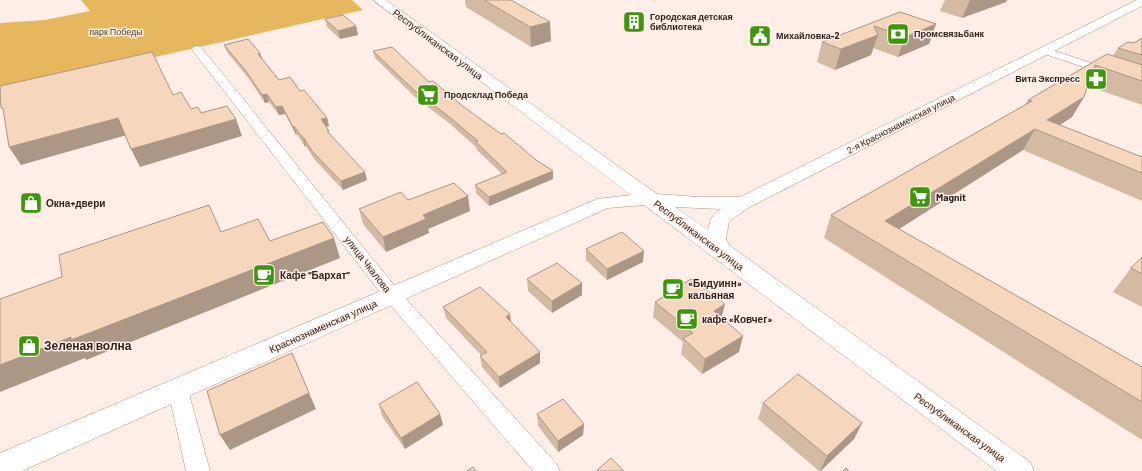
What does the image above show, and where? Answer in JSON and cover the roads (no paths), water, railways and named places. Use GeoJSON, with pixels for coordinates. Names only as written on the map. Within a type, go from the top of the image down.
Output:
{"type":"FeatureCollection","features":[{"type":"Feature","properties":{"kind":"street","name":"Республиканская улица"},"geometry":{"type":"LineString","coordinates":[[379,0],[1020,471]]}},
{"type":"Feature","properties":{"kind":"street","name":"2-я Краснознаменская улица"},"geometry":{"type":"LineString","coordinates":[[650,199],[698,203],[743,203],[1142,2]]}},
{"type":"Feature","properties":{"kind":"street","name":"улица Чкалова"},"geometry":{"type":"LineString","coordinates":[[197,49],[392,295],[548,471]]}},
{"type":"Feature","properties":{"kind":"street"},"geometry":{"type":"LineString","coordinates":[[1046,51],[1142,84]]}},
{"type":"Feature","properties":{"kind":"street"},"geometry":{"type":"LineString","coordinates":[[604,203],[611,188],[611,170]]}},
{"type":"Feature","properties":{"kind":"street","name":"Краснознаменская улица"},"geometry":{"type":"LineString","coordinates":[[0,467],[604,203],[650,199]]}},
{"type":"Feature","properties":{"kind":"street"},"geometry":{"type":"LineString","coordinates":[[722,252],[716,239],[720,218],[743,203]]}},
{"type":"Feature","properties":{"kind":"street"},"geometry":{"type":"LineString","coordinates":[[178,390],[198,471]]}},
{"type":"Feature","properties":{"kind":"place","name":"Городская детская библиотека"},"geometry":{"type":"Point","coordinates":[634,22]}},
{"type":"Feature","properties":{"kind":"place","name":"Промсвязьбанк"},"geometry":{"type":"Point","coordinates":[898,34]}},
{"type":"Feature","properties":{"kind":"place","name":"Михайловка-2"},"geometry":{"type":"Point","coordinates":[760,36]}},
{"type":"Feature","properties":{"kind":"place","name":"Вита Экспресс"},"geometry":{"type":"Point","coordinates":[1096,79]}},
{"type":"Feature","properties":{"kind":"place","name":"Продсклад Победа"},"geometry":{"type":"Point","coordinates":[428,95]}},
{"type":"Feature","properties":{"kind":"place","name":"Magnit"},"geometry":{"type":"Point","coordinates":[920,197]}},
{"type":"Feature","properties":{"kind":"place","name":"Окна+двери"},"geometry":{"type":"Point","coordinates":[31,203]}},
{"type":"Feature","properties":{"kind":"place","name":"Кафе “Бархат”"},"geometry":{"type":"Point","coordinates":[264,275]}},
{"type":"Feature","properties":{"kind":"place","name":"«Бидуинн» кальяная"},"geometry":{"type":"Point","coordinates":[673,289]}},
{"type":"Feature","properties":{"kind":"place","name":"кафе «Ковчег»"},"geometry":{"type":"Point","coordinates":[687,319]}},
{"type":"Feature","properties":{"kind":"place","name":"Зеленая волна"},"geometry":{"type":"Point","coordinates":[29,346]}},
{"type":"Feature","properties":{"kind":"park label","name":"парк Победы"},"geometry":{"type":"Point","coordinates":[116,32]}}]}
